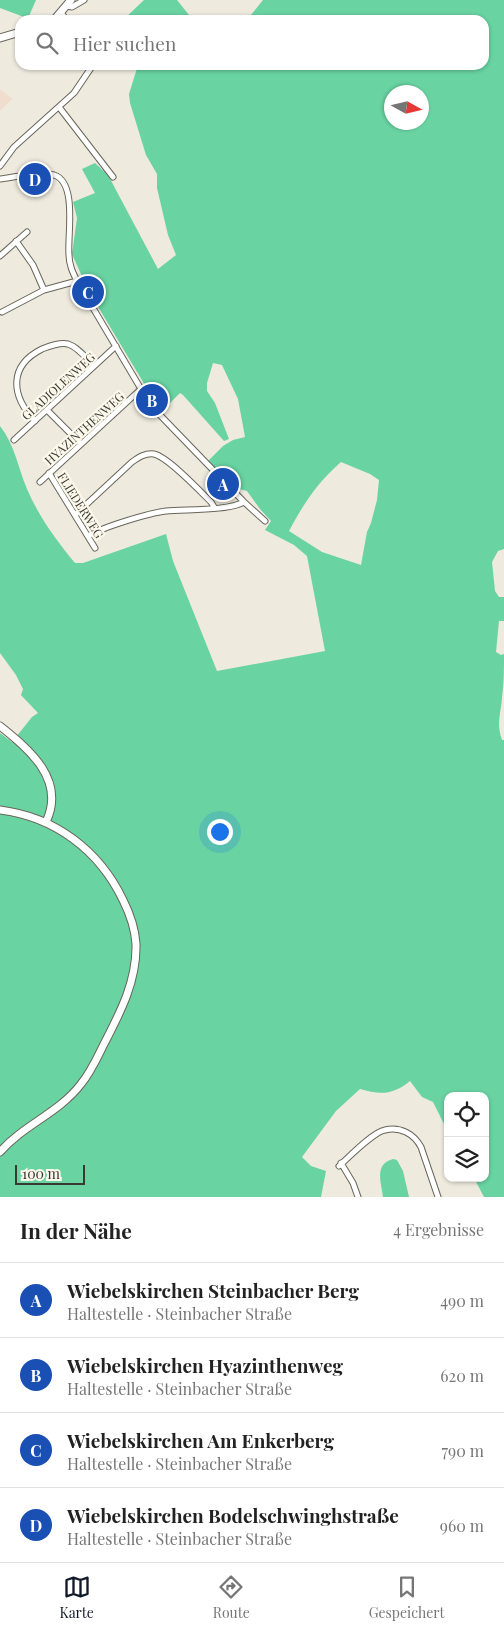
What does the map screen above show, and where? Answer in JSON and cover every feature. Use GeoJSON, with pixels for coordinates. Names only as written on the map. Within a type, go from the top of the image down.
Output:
{"type":"FeatureCollection","features":[{"type":"Feature","properties":{"kind":"main road"},"geometry":{"type":"LineString","coordinates":[[60,15],[69,3]]}},
{"type":"Feature","properties":{"kind":"main road"},"geometry":{"type":"LineString","coordinates":[[0,38],[15,34]]}},
{"type":"Feature","properties":{"kind":"main road"},"geometry":{"type":"LineString","coordinates":[[0,726],[40,764],[49,780],[52,801],[50,814],[46,822]]}},
{"type":"Feature","properties":{"kind":"main road"},"geometry":{"type":"LineString","coordinates":[[0,810],[46,822],[69,835],[83,846],[95,858],[113,882],[132,921],[136,944],[130,989],[86,1077],[68,1098],[10,1142],[0,1152]]}},
{"type":"Feature","properties":{"kind":"street"},"geometry":{"type":"LineString","coordinates":[[69,3],[72,7],[84,0]]}},
{"type":"Feature","properties":{"kind":"street"},"geometry":{"type":"LineString","coordinates":[[0,166],[14,147],[74,93],[90,70]]}},
{"type":"Feature","properties":{"kind":"street"},"geometry":{"type":"LineString","coordinates":[[58,108],[112,177]]}},
{"type":"Feature","properties":{"kind":"street"},"geometry":{"type":"LineString","coordinates":[[0,180],[46,174],[58,177],[61,180],[67,193],[71,216],[69,260],[77,281],[141,389],[158,413],[175,432],[265,521]]}},
{"type":"Feature","properties":{"kind":"street"},"geometry":{"type":"LineString","coordinates":[[0,256],[27,232]]}},
{"type":"Feature","properties":{"kind":"street"},"geometry":{"type":"LineString","coordinates":[[16,242],[33,265],[44,290]]}},
{"type":"Feature","properties":{"kind":"street"},"geometry":{"type":"LineString","coordinates":[[2,312],[44,290],[77,281]]}},
{"type":"Feature","properties":{"kind":"street"},"geometry":{"type":"LineString","coordinates":[[35,421],[22,406],[16,386],[19,372],[28,359],[49,346],[66,344],[72,346],[94,366]]}},
{"type":"Feature","properties":{"kind":"street","name":"GLADIOLENWEG"},"geometry":{"type":"LineString","coordinates":[[14,440],[116,346]]}},
{"type":"Feature","properties":{"kind":"street","name":"HYAZINTHENWEG"},"geometry":{"type":"LineString","coordinates":[[40,482],[141,389]]}},
{"type":"Feature","properties":{"kind":"street"},"geometry":{"type":"LineString","coordinates":[[47,410],[81,444]]}},
{"type":"Feature","properties":{"kind":"street"},"geometry":{"type":"LineString","coordinates":[[75,515],[132,462],[138,457],[148,454],[158,456],[167,462],[211,502],[214,507]]}},
{"type":"Feature","properties":{"kind":"street","name":"FLIEDERWEG"},"geometry":{"type":"LineString","coordinates":[[49,473],[95,548]]}},
{"type":"Feature","properties":{"kind":"street"},"geometry":{"type":"LineString","coordinates":[[88,536],[157,512],[228,506],[244,502]]}},
{"type":"Feature","properties":{"kind":"street"},"geometry":{"type":"LineString","coordinates":[[358,1197],[353,1183],[340,1165],[385,1130],[406,1132],[417,1140],[438,1197]]}},
{"type":"Feature","properties":{"kind":"shaded area"},"geometry":{"type":"Polygon","coordinates":[[[0,89],[12,99],[0,111],[0,89]]]}},
{"type":"Feature","properties":{"kind":"green space"},"geometry":{"type":"Polygon","coordinates":[[[0,0],[36,0],[29,15],[19,15],[0,8],[0,0]]]}},
{"type":"Feature","properties":{"kind":"green space"},"geometry":{"type":"Polygon","coordinates":[[[144,0],[177,0],[189,15],[128,15],[144,0]]]}},
{"type":"Feature","properties":{"kind":"green space"},"geometry":{"type":"Polygon","coordinates":[[[263,0],[504,0],[504,549],[498,551],[492,562],[495,591],[499,597],[504,597],[504,621],[499,621],[496,652],[501,655],[504,654],[499,723],[500,734],[502,740],[504,740],[504,1197],[484,1197],[476,1182],[489,1182],[489,1092],[444,1092],[444,1124],[433,1102],[422,1097],[410,1081],[398,1089],[380,1093],[360,1089],[336,1111],[302,1157],[311,1166],[326,1171],[321,1197],[0,1197],[0,733],[12,742],[32,717],[38,713],[21,695],[23,689],[16,675],[0,653],[0,426],[13,449],[27,489],[42,519],[75,563],[83,563],[166,534],[173,561],[217,671],[325,651],[307,556],[294,545],[265,530],[271,521],[247,491],[236,488],[208,461],[223,446],[233,440],[245,437],[238,399],[222,365],[213,363],[207,383],[207,391],[215,403],[229,439],[224,441],[180,393],[161,412],[88,290],[72,254],[77,218],[73,202],[95,193],[82,169],[95,163],[108,175],[158,269],[176,255],[168,235],[157,188],[157,174],[146,155],[129,94],[136,70],[489,70],[489,15],[251,15],[263,0]],[[341,462],[312,494],[289,531],[322,552],[361,565],[367,532],[377,500],[379,480],[370,474],[341,462]]]}},
{"type":"Feature","properties":{"kind":"green space"},"geometry":{"type":"Polygon","coordinates":[[[397,1160],[403,1171],[409,1197],[383,1197],[380,1180],[381,1169],[387,1161],[397,1160]]]}},
{"type":"Feature","properties":{"kind":"place","name":"Wiebelskirchen Bodelschwinghstraße"},"geometry":{"type":"Point","coordinates":[35,179]}},
{"type":"Feature","properties":{"kind":"place","name":"Wiebelskirchen Am Enkerberg"},"geometry":{"type":"Point","coordinates":[88,292]}},
{"type":"Feature","properties":{"kind":"place","name":"Wiebelskirchen Hyazinthenweg"},"geometry":{"type":"Point","coordinates":[152,400]}},
{"type":"Feature","properties":{"kind":"place","name":"Wiebelskirchen Steinbacher Berg"},"geometry":{"type":"Point","coordinates":[223,484]}}]}
